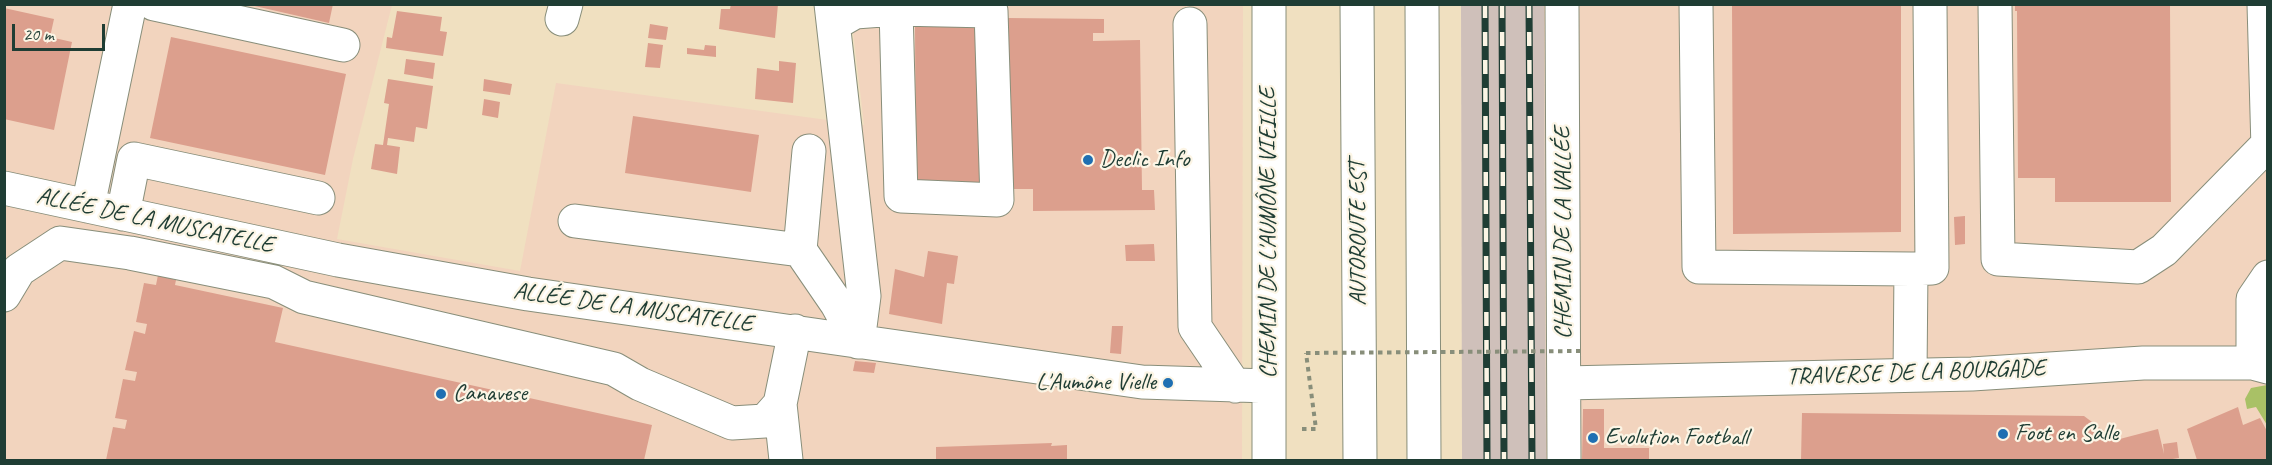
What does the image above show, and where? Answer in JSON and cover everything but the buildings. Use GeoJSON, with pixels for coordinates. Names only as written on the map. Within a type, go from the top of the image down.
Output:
{"type":"FeatureCollection","features":[{"type":"Feature","properties":{"kind":"main road"},"geometry":{"type":"LineString","coordinates":[[88,206],[130,4]]}},
{"type":"Feature","properties":{"kind":"main road"},"geometry":{"type":"LineString","coordinates":[[154,4],[193,9],[343,45]]}},
{"type":"Feature","properties":{"kind":"main road","name":"CHEMIN DE L'AUMÔNE VIEILLE"},"geometry":{"type":"LineString","coordinates":[[1269,4],[1269,460]]}},
{"type":"Feature","properties":{"kind":"main road","name":"AUTOROUTE EST"},"geometry":{"type":"LineString","coordinates":[[1357,4],[1360,460]]}},
{"type":"Feature","properties":{"kind":"main road"},"geometry":{"type":"LineString","coordinates":[[1422,4],[1424,460]]}},
{"type":"Feature","properties":{"kind":"main road","name":"CHEMIN DE LA VALLÉE"},"geometry":{"type":"LineString","coordinates":[[1562,4],[1564,460]]}},
{"type":"Feature","properties":{"kind":"main road"},"geometry":{"type":"LineString","coordinates":[[1696,4],[1699,267],[1911,269],[1932,268],[1930,4]]}},
{"type":"Feature","properties":{"kind":"main road"},"geometry":{"type":"LineString","coordinates":[[1995,4],[1998,259],[2138,267],[2164,250],[2267,147],[2264,4]]}},
{"type":"Feature","properties":{"kind":"main road"},"geometry":{"type":"LineString","coordinates":[[858,342],[864,296],[832,14],[896,9],[991,11],[997,200],[902,196],[896,9]]}},
{"type":"Feature","properties":{"kind":"main road"},"geometry":{"type":"LineString","coordinates":[[1190,24],[1195,327],[1235,386]]}},
{"type":"Feature","properties":{"kind":"main road"},"geometry":{"type":"LineString","coordinates":[[809,151],[800,250],[837,304],[858,342]]}},
{"type":"Feature","properties":{"kind":"main road"},"geometry":{"type":"LineString","coordinates":[[123,214],[134,159],[318,198]]}},
{"type":"Feature","properties":{"kind":"main road","name":"ALLÉE DE LA MUSCATELLE"},"geometry":{"type":"LineString","coordinates":[[4,188],[338,260],[528,294],[1142,382],[1268,386]]}},
{"type":"Feature","properties":{"kind":"main road"},"geometry":{"type":"LineString","coordinates":[[575,221],[800,250]]}},
{"type":"Feature","properties":{"kind":"main road"},"geometry":{"type":"LineString","coordinates":[[4,295],[19,270],[60,243],[130,253],[274,282],[304,297],[614,369],[640,384],[732,423],[765,421],[780,404]]}},
{"type":"Feature","properties":{"kind":"main road"},"geometry":{"type":"LineString","coordinates":[[1910,375],[1911,269]]}},
{"type":"Feature","properties":{"kind":"main road"},"geometry":{"type":"LineString","coordinates":[[2260,365],[2253,299],[2268,277]]}},
{"type":"Feature","properties":{"kind":"main road"},"geometry":{"type":"LineString","coordinates":[[786,460],[780,404],[795,331]]}},
{"type":"Feature","properties":{"kind":"main road","name":"TRAVERSE DE LA BOURGADE"},"geometry":{"type":"LineString","coordinates":[[1565,383],[1972,374],[2104,364],[2260,365]]}},
{"type":"Feature","properties":{"kind":"path"},"geometry":{"type":"LineString","coordinates":[[1316,429],[1306,353],[1581,351]]}},
{"type":"Feature","properties":{"kind":"shaded area"},"geometry":{"type":"Polygon","coordinates":[[[4,5],[392,5],[353,159],[337,239],[520,271],[556,83],[864,125],[850,5],[1243,5],[1242,460],[5,460],[4,5]]]}},
{"type":"Feature","properties":{"kind":"shaded area"},"geometry":{"type":"Polygon","coordinates":[[[1461,5],[1544,5],[1546,460],[1462,460],[1461,5]]]}},
{"type":"Feature","properties":{"kind":"shaded area"},"geometry":{"type":"Polygon","coordinates":[[[1544,5],[2267,5],[2267,460],[1546,460],[1544,5]]]}},
{"type":"Feature","properties":{"kind":"green space"},"geometry":{"type":"Polygon","coordinates":[[[2268,385],[2267,425],[2256,407],[2247,409],[2245,399],[2251,388],[2268,385]]]}},
{"type":"Feature","properties":{"kind":"railway"},"geometry":{"type":"LineString","coordinates":[[1485,4],[1487,460]]}},
{"type":"Feature","properties":{"kind":"railway"},"geometry":{"type":"LineString","coordinates":[[1502,4],[1504,460]]}},
{"type":"Feature","properties":{"kind":"railway"},"geometry":{"type":"LineString","coordinates":[[1529,4],[1532,460]]}},
{"type":"Feature","properties":{"kind":"place","name":"Declic Info"},"geometry":{"type":"Point","coordinates":[1088,160]}},
{"type":"Feature","properties":{"kind":"place","name":"L'Aumône Vielle"},"geometry":{"type":"Point","coordinates":[1168,383]}},
{"type":"Feature","properties":{"kind":"place","name":"Canavese"},"geometry":{"type":"Point","coordinates":[441,394]}},
{"type":"Feature","properties":{"kind":"place","name":"Foot en Salle"},"geometry":{"type":"Point","coordinates":[2003,434]}},
{"type":"Feature","properties":{"kind":"place","name":"Evolution Football"},"geometry":{"type":"Point","coordinates":[1593,438]}}]}
